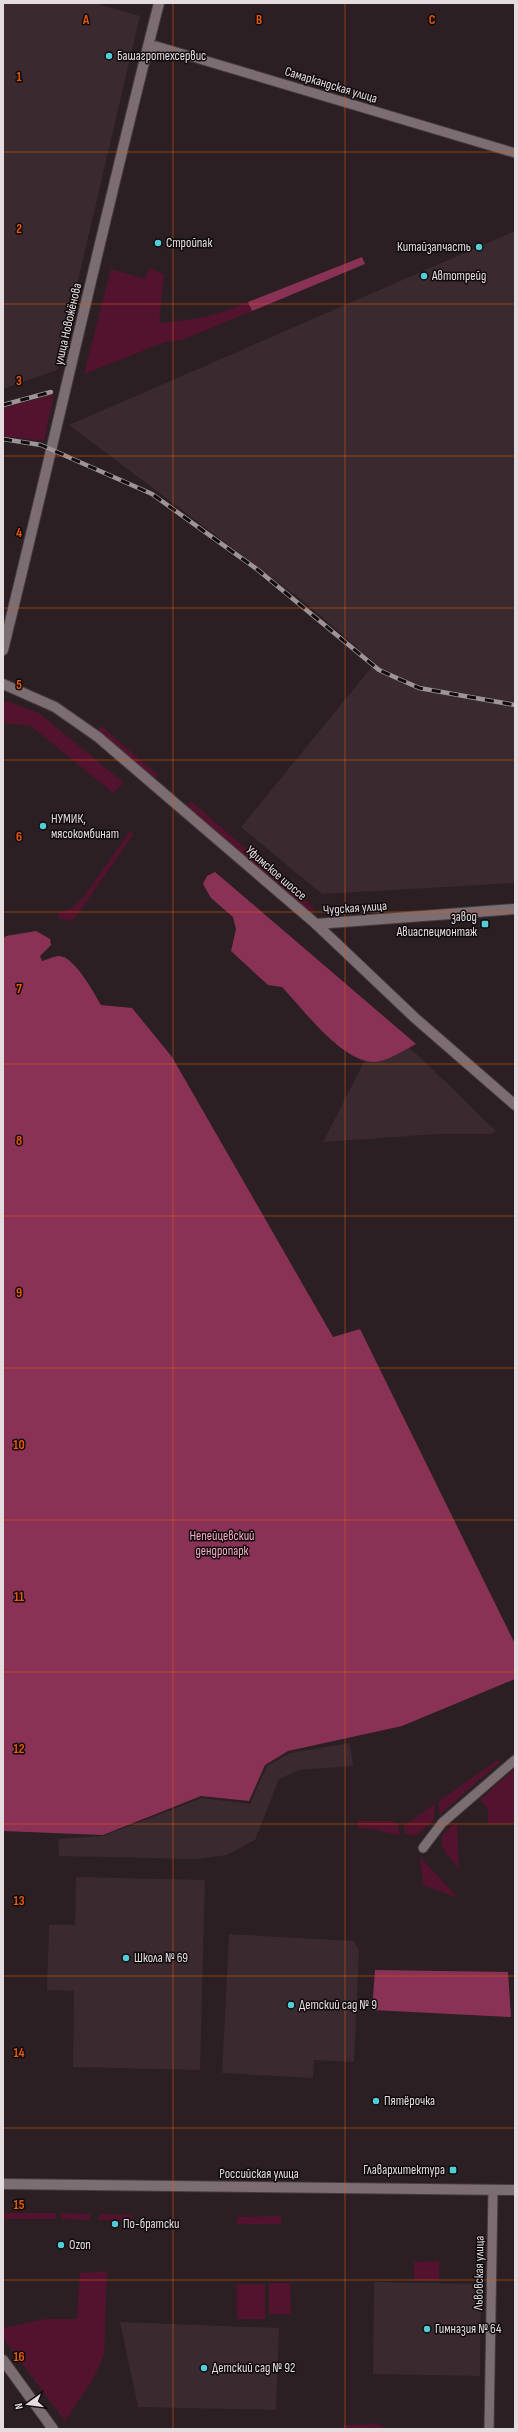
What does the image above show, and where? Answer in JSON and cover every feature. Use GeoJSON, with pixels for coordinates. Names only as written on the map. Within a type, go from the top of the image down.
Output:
{"type":"FeatureCollection","features":[{"type":"Feature","properties":{"kind":"main road","name":"улица Новожёнова"},"geometry":{"type":"LineString","coordinates":[[3,650],[52,450],[117,167],[159,3]]}},
{"type":"Feature","properties":{"kind":"main road","name":"Уфимское шоссе"},"geometry":{"type":"LineString","coordinates":[[3,684],[55,707],[98,737],[316,924],[415,1018],[515,1105]]}},
{"type":"Feature","properties":{"kind":"main road","name":"Чудская улица"},"geometry":{"type":"LineString","coordinates":[[316,924],[515,909]]}},
{"type":"Feature","properties":{"kind":"main road","name":"Российская улица"},"geometry":{"type":"LineString","coordinates":[[3,2184],[515,2190]]}},
{"type":"Feature","properties":{"kind":"main road"},"geometry":{"type":"LineString","coordinates":[[3,2360],[53,2429]]}},
{"type":"Feature","properties":{"kind":"street","name":"Самаркандская улица"},"geometry":{"type":"LineString","coordinates":[[145,59],[156,46],[515,153]]}},
{"type":"Feature","properties":{"kind":"street"},"geometry":{"type":"LineString","coordinates":[[423,1848],[442,1823],[515,1760]]}},
{"type":"Feature","properties":{"kind":"street","name":"Львовская улица"},"geometry":{"type":"LineString","coordinates":[[490,2429],[493,2190]]}},
{"type":"Feature","properties":{"kind":"shaded area"},"geometry":{"type":"Polygon","coordinates":[[[3,3],[94,3],[140,16],[57,370],[3,389],[3,3]]]}},
{"type":"Feature","properties":{"kind":"shaded area"},"geometry":{"type":"Polygon","coordinates":[[[515,231],[515,883],[322,894],[241,827],[375,663],[303,601],[69,425],[515,231]]]}},
{"type":"Feature","properties":{"kind":"shaded area"},"geometry":{"type":"Polygon","coordinates":[[[149,268],[164,274],[159,323],[205,317],[248,302],[252,311],[182,340],[165,342],[84,374],[111,269],[145,279],[149,268]]]}},
{"type":"Feature","properties":{"kind":"shaded area"},"geometry":{"type":"Polygon","coordinates":[[[54,394],[44,441],[3,436],[3,408],[54,394]]]}},
{"type":"Feature","properties":{"kind":"shaded area"},"geometry":{"type":"Polygon","coordinates":[[[3,700],[39,713],[124,783],[113,793],[31,726],[3,723],[3,700]]]}},
{"type":"Feature","properties":{"kind":"shaded area"},"geometry":{"type":"Polygon","coordinates":[[[101,726],[159,776],[152,778],[98,730],[101,726]]]}},
{"type":"Feature","properties":{"kind":"shaded area"},"geometry":{"type":"Polygon","coordinates":[[[191,801],[313,907],[313,911],[308,911],[187,806],[191,801]]]}},
{"type":"Feature","properties":{"kind":"shaded area"},"geometry":{"type":"Polygon","coordinates":[[[130,831],[133,834],[130,839],[75,918],[69,921],[59,918],[58,913],[72,908],[83,898],[130,831]]]}},
{"type":"Feature","properties":{"kind":"shaded area"},"geometry":{"type":"Polygon","coordinates":[[[383,1025],[425,1062],[496,1131],[492,1134],[438,1134],[323,1142],[383,1025]]]}},
{"type":"Feature","properties":{"kind":"shaded area"},"geometry":{"type":"Polygon","coordinates":[[[350,1743],[353,1766],[299,1770],[279,1779],[255,1840],[227,1855],[195,1859],[59,1856],[58,1839],[103,1836],[202,1798],[250,1804],[267,1766],[290,1753],[350,1743]]]}},
{"type":"Feature","properties":{"kind":"shaded area"},"geometry":{"type":"Polygon","coordinates":[[[499,1759],[500,1762],[439,1815],[439,1801],[499,1759]]]}},
{"type":"Feature","properties":{"kind":"shaded area"},"geometry":{"type":"Polygon","coordinates":[[[515,1768],[515,1826],[514,1823],[488,1824],[488,1809],[480,1800],[515,1768]]]}},
{"type":"Feature","properties":{"kind":"shaded area"},"geometry":{"type":"Polygon","coordinates":[[[435,1804],[434,1820],[415,1836],[405,1834],[403,1826],[435,1804]]]}},
{"type":"Feature","properties":{"kind":"shaded area"},"geometry":{"type":"Polygon","coordinates":[[[358,1821],[392,1821],[398,1825],[400,1836],[374,1829],[358,1828],[358,1821]]]}},
{"type":"Feature","properties":{"kind":"shaded area"},"geometry":{"type":"Polygon","coordinates":[[[457,1823],[459,1869],[449,1857],[442,1845],[444,1834],[449,1828],[457,1823]]]}},
{"type":"Feature","properties":{"kind":"shaded area"},"geometry":{"type":"Polygon","coordinates":[[[420,1857],[458,1898],[423,1885],[420,1857]]]}},
{"type":"Feature","properties":{"kind":"shaded area","name":"Школа № 69"},"geometry":{"type":"Polygon","coordinates":[[[76,1877],[205,1880],[200,2070],[73,2067],[74,1991],[47,1990],[49,1925],[75,1925],[76,1877]]]}},
{"type":"Feature","properties":{"kind":"shaded area","name":"Детский сад № 9"},"geometry":{"type":"Polygon","coordinates":[[[229,1934],[354,1941],[359,1950],[354,2062],[314,2060],[313,2078],[222,2073],[229,1934]]]}},
{"type":"Feature","properties":{"kind":"shaded area"},"geometry":{"type":"Polygon","coordinates":[[[3,2213],[56,2213],[56,2219],[3,2219],[3,2213]]]}},
{"type":"Feature","properties":{"kind":"shaded area"},"geometry":{"type":"Polygon","coordinates":[[[61,2213],[90,2214],[90,2220],[61,2219],[61,2213]]]}},
{"type":"Feature","properties":{"kind":"shaded area"},"geometry":{"type":"Polygon","coordinates":[[[99,2214],[132,2215],[132,2221],[99,2220],[99,2214]]]}},
{"type":"Feature","properties":{"kind":"shaded area"},"geometry":{"type":"Polygon","coordinates":[[[281,2216],[281,2224],[237,2224],[237,2217],[281,2216]]]}},
{"type":"Feature","properties":{"kind":"shaded area"},"geometry":{"type":"Polygon","coordinates":[[[439,2261],[439,2280],[414,2280],[414,2262],[439,2261]]]}},
{"type":"Feature","properties":{"kind":"shaded area"},"geometry":{"type":"Polygon","coordinates":[[[107,2271],[104,2355],[93,2379],[65,2421],[3,2338],[3,2328],[46,2319],[77,2319],[80,2273],[107,2271]]]}},
{"type":"Feature","properties":{"kind":"shaded area","name":"Гимназия № 64"},"geometry":{"type":"Polygon","coordinates":[[[374,2282],[481,2284],[480,2376],[373,2374],[374,2282]]]}},
{"type":"Feature","properties":{"kind":"shaded area"},"geometry":{"type":"Polygon","coordinates":[[[269,2283],[290,2283],[291,2314],[269,2314],[269,2283]]]}},
{"type":"Feature","properties":{"kind":"shaded area"},"geometry":{"type":"Polygon","coordinates":[[[237,2284],[265,2284],[265,2319],[237,2319],[237,2284]]]}},
{"type":"Feature","properties":{"kind":"shaded area","name":"Детский сад № 92"},"geometry":{"type":"Polygon","coordinates":[[[120,2322],[279,2328],[276,2410],[138,2407],[120,2322]]]}},
{"type":"Feature","properties":{"kind":"shaded area"},"geometry":{"type":"Polygon","coordinates":[[[378,2424],[387,2429],[344,2429],[344,2425],[378,2424]]]}},
{"type":"Feature","properties":{"kind":"green space"},"geometry":{"type":"Polygon","coordinates":[[[362,257],[365,264],[252,311],[248,302],[362,257]]]}},
{"type":"Feature","properties":{"kind":"green space"},"geometry":{"type":"Polygon","coordinates":[[[215,872],[416,1044],[384,1060],[373,1062],[361,1059],[348,1053],[323,1032],[282,987],[268,985],[231,951],[236,929],[233,917],[211,898],[203,884],[207,876],[215,872]]]}},
{"type":"Feature","properties":{"kind":"green space","name":"Непейцевский дендропарк"},"geometry":{"type":"Polygon","coordinates":[[[36,931],[50,939],[51,945],[40,956],[42,961],[59,956],[71,962],[83,976],[101,1005],[132,1008],[172,1057],[333,1337],[360,1329],[515,1644],[515,1679],[402,1726],[288,1751],[265,1765],[249,1801],[201,1796],[103,1835],[3,1831],[3,939],[6,936],[36,931]]]}},
{"type":"Feature","properties":{"kind":"green space"},"geometry":{"type":"Polygon","coordinates":[[[375,1970],[508,1972],[511,2017],[372,2010],[375,1970]]]}},
{"type":"Feature","properties":{"kind":"railway"},"geometry":{"type":"LineString","coordinates":[[3,405],[51,392]]}},
{"type":"Feature","properties":{"kind":"railway"},"geometry":{"type":"LineString","coordinates":[[3,439],[41,445],[152,494],[258,570],[379,670],[419,688],[515,705]]}},
{"type":"Feature","properties":{"kind":"place","name":"Башагротехсервис"},"geometry":{"type":"Point","coordinates":[109,56]}},
{"type":"Feature","properties":{"kind":"place","name":"Стройпак"},"geometry":{"type":"Point","coordinates":[158,243]}},
{"type":"Feature","properties":{"kind":"place","name":"Китайзапчасть"},"geometry":{"type":"Point","coordinates":[479,247]}},
{"type":"Feature","properties":{"kind":"place","name":"Автотрейд"},"geometry":{"type":"Point","coordinates":[424,276]}},
{"type":"Feature","properties":{"kind":"place","name":"НУМИК, мясокомбинат"},"geometry":{"type":"Point","coordinates":[43,826]}},
{"type":"Feature","properties":{"kind":"place","name":"завод Авиаспецмонтаж"},"geometry":{"type":"Point","coordinates":[485,924]}},
{"type":"Feature","properties":{"kind":"place","name":"Школа № 69"},"geometry":{"type":"Point","coordinates":[126,1958]}},
{"type":"Feature","properties":{"kind":"place","name":"Детский сад № 9"},"geometry":{"type":"Point","coordinates":[291,2005]}},
{"type":"Feature","properties":{"kind":"place","name":"Пятёрочка"},"geometry":{"type":"Point","coordinates":[376,2101]}},
{"type":"Feature","properties":{"kind":"place","name":"Главархитектура"},"geometry":{"type":"Point","coordinates":[453,2170]}},
{"type":"Feature","properties":{"kind":"place","name":"По-братски"},"geometry":{"type":"Point","coordinates":[115,2224]}},
{"type":"Feature","properties":{"kind":"place","name":"Ozon"},"geometry":{"type":"Point","coordinates":[61,2245]}},
{"type":"Feature","properties":{"kind":"place","name":"Гимназия № 64"},"geometry":{"type":"Point","coordinates":[427,2329]}},
{"type":"Feature","properties":{"kind":"place","name":"Детский сад № 92"},"geometry":{"type":"Point","coordinates":[204,2368]}}]}
